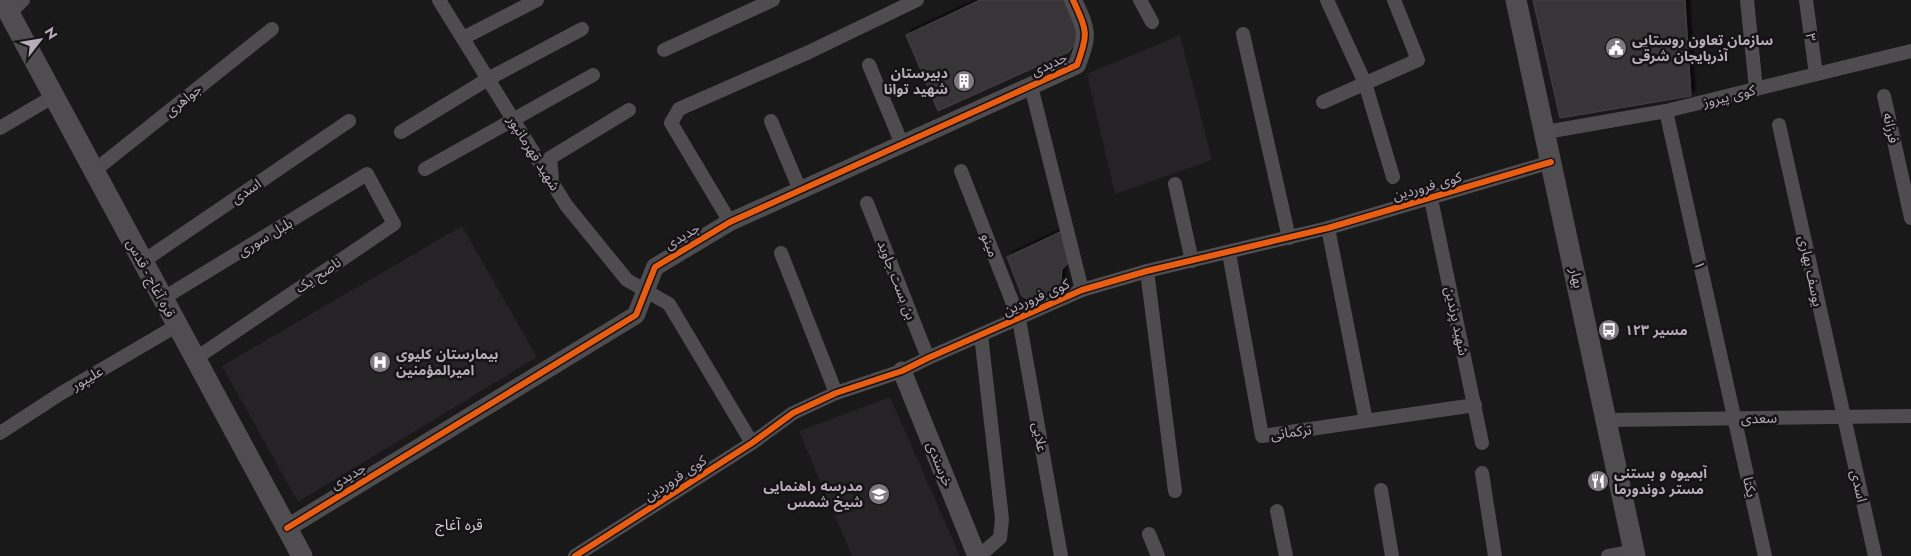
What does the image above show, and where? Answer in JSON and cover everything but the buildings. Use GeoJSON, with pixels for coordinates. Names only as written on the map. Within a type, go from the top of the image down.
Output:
{"type":"FeatureCollection","features":[{"type":"Feature","properties":{"kind":"main road","name":"بهار"},"geometry":{"type":"LineString","coordinates":[[1516,0],[1608,420],[1635,554]]}},
{"type":"Feature","properties":{"kind":"main road","name":"قره آغاج - قدس"},"geometry":{"type":"LineString","coordinates":[[11,4],[54,96],[176,326],[302,556]]}},
{"type":"Feature","properties":{"kind":"main road","name":"خرسندی"},"geometry":{"type":"LineString","coordinates":[[902,371],[978,556]]}},
{"type":"Feature","properties":{"kind":"street","name":"شهید قهرمانپور"},"geometry":{"type":"LineString","coordinates":[[439,0],[566,205],[627,280],[668,304],[752,443]]}},
{"type":"Feature","properties":{"kind":"street"},"geometry":{"type":"LineString","coordinates":[[463,38],[537,0]]}},
{"type":"Feature","properties":{"kind":"street"},"geometry":{"type":"LineString","coordinates":[[664,50],[758,3],[773,0]]}},
{"type":"Feature","properties":{"kind":"street"},"geometry":{"type":"LineString","coordinates":[[730,222],[671,124],[679,109],[809,52],[917,0]]}},
{"type":"Feature","properties":{"kind":"street","name":"جدیدی"},"geometry":{"type":"LineString","coordinates":[[287,528],[636,315],[655,267],[730,222],[1077,65],[1086,40],[1085,26],[1073,0]]}},
{"type":"Feature","properties":{"kind":"street"},"geometry":{"type":"LineString","coordinates":[[1140,0],[1152,22]]}},
{"type":"Feature","properties":{"kind":"street"},"geometry":{"type":"LineString","coordinates":[[1327,0],[1365,83],[1393,177]]}},
{"type":"Feature","properties":{"kind":"street"},"geometry":{"type":"LineString","coordinates":[[1323,102],[1418,60],[1394,0]]}},
{"type":"Feature","properties":{"kind":"street"},"geometry":{"type":"LineString","coordinates":[[1747,0],[1756,89]]}},
{"type":"Feature","properties":{"kind":"street","name":"۳"},"geometry":{"type":"LineString","coordinates":[[1806,0],[1816,74]]}},
{"type":"Feature","properties":{"kind":"street","name":"جواهری"},"geometry":{"type":"LineString","coordinates":[[94,171],[272,29]]}},
{"type":"Feature","properties":{"kind":"street"},"geometry":{"type":"LineString","coordinates":[[401,132],[488,79],[582,29]]}},
{"type":"Feature","properties":{"kind":"street"},"geometry":{"type":"LineString","coordinates":[[1242,34],[1289,238]]}},
{"type":"Feature","properties":{"kind":"street","name":"کوی پیروز"},"geometry":{"type":"LineString","coordinates":[[1546,132],[1666,112],[1911,51]]}},
{"type":"Feature","properties":{"kind":"street"},"geometry":{"type":"LineString","coordinates":[[869,65],[902,144]]}},
{"type":"Feature","properties":{"kind":"street"},"geometry":{"type":"LineString","coordinates":[[425,170],[593,75]]}},
{"type":"Feature","properties":{"kind":"street"},"geometry":{"type":"LineString","coordinates":[[1032,86],[1082,290]]}},
{"type":"Feature","properties":{"kind":"street"},"geometry":{"type":"LineString","coordinates":[[0,128],[54,96]]}},
{"type":"Feature","properties":{"kind":"street","name":"فرزانه"},"geometry":{"type":"LineString","coordinates":[[1884,96],[1911,218]]}},
{"type":"Feature","properties":{"kind":"street"},"geometry":{"type":"LineString","coordinates":[[552,182],[550,158],[629,110]]}},
{"type":"Feature","properties":{"kind":"street","name":"۱"},"geometry":{"type":"LineString","coordinates":[[1666,112],[1735,419]]}},
{"type":"Feature","properties":{"kind":"street","name":"اسدی"},"geometry":{"type":"LineString","coordinates":[[142,262],[350,121]]}},
{"type":"Feature","properties":{"kind":"street"},"geometry":{"type":"LineString","coordinates":[[770,121],[800,190]]}},
{"type":"Feature","properties":{"kind":"street","name":"یوسف بهاری"},"geometry":{"type":"LineString","coordinates":[[1779,125],[1844,417]]}},
{"type":"Feature","properties":{"kind":"street","name":"کوی فروردین"},"geometry":{"type":"LineString","coordinates":[[575,556],[752,443],[792,413],[836,393],[902,371],[1082,290],[1147,271],[1328,228],[1551,162]]}},
{"type":"Feature","properties":{"kind":"street","name":"مینو"},"geometry":{"type":"LineString","coordinates":[[961,171],[1019,319]]}},
{"type":"Feature","properties":{"kind":"street","name":"بلبل سوری"},"geometry":{"type":"LineString","coordinates":[[162,299],[367,174]]}},
{"type":"Feature","properties":{"kind":"street","name":"ناصح یک"},"geometry":{"type":"LineString","coordinates":[[194,359],[394,224],[367,174]]}},
{"type":"Feature","properties":{"kind":"street"},"geometry":{"type":"LineString","coordinates":[[1174,184],[1192,261]]}},
{"type":"Feature","properties":{"kind":"street","name":"شهید پرندین"},"geometry":{"type":"LineString","coordinates":[[1431,198],[1482,443]]}},
{"type":"Feature","properties":{"kind":"street","name":"بن بست جاوید"},"geometry":{"type":"LineString","coordinates":[[867,202],[928,358]]}},
{"type":"Feature","properties":{"kind":"street"},"geometry":{"type":"LineString","coordinates":[[1328,228],[1366,421]]}},
{"type":"Feature","properties":{"kind":"street"},"geometry":{"type":"LineString","coordinates":[[781,253],[836,393]]}},
{"type":"Feature","properties":{"kind":"street","name":"ترکمانی"},"geometry":{"type":"LineString","coordinates":[[1229,253],[1262,436],[1474,405]]}},
{"type":"Feature","properties":{"kind":"street"},"geometry":{"type":"LineString","coordinates":[[1147,271],[1175,491]]}},
{"type":"Feature","properties":{"kind":"street","name":"علایی"},"geometry":{"type":"LineString","coordinates":[[1019,319],[1061,556]]}},
{"type":"Feature","properties":{"kind":"street","name":"علیپور"},"geometry":{"type":"LineString","coordinates":[[0,433],[60,394],[176,326]]}},
{"type":"Feature","properties":{"kind":"street"},"geometry":{"type":"LineString","coordinates":[[978,556],[1000,538],[1002,519],[981,335]]}},
{"type":"Feature","properties":{"kind":"street","name":"سعدی"},"geometry":{"type":"LineString","coordinates":[[1608,420],[1911,416]]}},
{"type":"Feature","properties":{"kind":"street","name":"اسدی"},"geometry":{"type":"LineString","coordinates":[[1844,417],[1875,556]]}},
{"type":"Feature","properties":{"kind":"street","name":"یکتا"},"geometry":{"type":"LineString","coordinates":[[1735,419],[1765,556]]}},
{"type":"Feature","properties":{"kind":"street"},"geometry":{"type":"LineString","coordinates":[[1482,473],[1495,556]]}},
{"type":"Feature","properties":{"kind":"street"},"geometry":{"type":"LineString","coordinates":[[1381,490],[1392,556]]}},
{"type":"Feature","properties":{"kind":"street"},"geometry":{"type":"LineString","coordinates":[[1277,510],[1286,556]]}},
{"type":"Feature","properties":{"kind":"street"},"geometry":{"type":"LineString","coordinates":[[1149,534],[1158,556]]}},
{"type":"Feature","properties":{"kind":"street"},"geometry":{"type":"LineString","coordinates":[[1608,556],[1635,554]]}},
{"type":"Feature","properties":{"kind":"shaded area"},"geometry":{"type":"Polygon","coordinates":[[[1180,35],[1212,160],[1115,194],[1087,74],[1180,35]]]}},
{"type":"Feature","properties":{"kind":"shaded area","name":"بیمارستان کلیوی امیرالمؤمنین"},"geometry":{"type":"Polygon","coordinates":[[[462,226],[537,357],[298,502],[222,366],[462,226]]]}},
{"type":"Feature","properties":{"kind":"shaded area","name":"مدرسه راهنمایی شیخ شمس"},"geometry":{"type":"Polygon","coordinates":[[[890,397],[960,556],[852,556],[799,431],[890,397]]]}},
{"type":"Feature","properties":{"kind":"cycle path"},"geometry":{"type":"LineString","coordinates":[[287,528],[636,315],[655,267],[730,222],[1077,65],[1085,39],[1085,32],[1073,0]]}},
{"type":"Feature","properties":{"kind":"cycle path"},"geometry":{"type":"LineString","coordinates":[[575,556],[752,443],[793,413],[836,393],[902,371],[1082,290],[1147,271],[1328,228],[1551,162]]}},
{"type":"Feature","properties":{"kind":"place","name":"سازمان تعاون روستایی آذربایجان شرقی"},"geometry":{"type":"Point","coordinates":[1616,48]}},
{"type":"Feature","properties":{"kind":"place","name":"دبیرستان شهید توانا"},"geometry":{"type":"Point","coordinates":[964,81]}},
{"type":"Feature","properties":{"kind":"place","name":"مسیر ۱۲۳"},"geometry":{"type":"Point","coordinates":[1609,330]}},
{"type":"Feature","properties":{"kind":"place","name":"بیمارستان کلیوی امیرالمؤمنین"},"geometry":{"type":"Point","coordinates":[380,362]}},
{"type":"Feature","properties":{"kind":"place","name":"آبمیوه و بستنی مستر دوندورما"},"geometry":{"type":"Point","coordinates":[1598,481]}},
{"type":"Feature","properties":{"kind":"place","name":"مدرسه راهنمایی شیخ شمس"},"geometry":{"type":"Point","coordinates":[879,494]}},
{"type":"Feature","properties":{"kind":"district","name":"قره آغاج"},"geometry":{"type":"Point","coordinates":[459,525]}}]}
